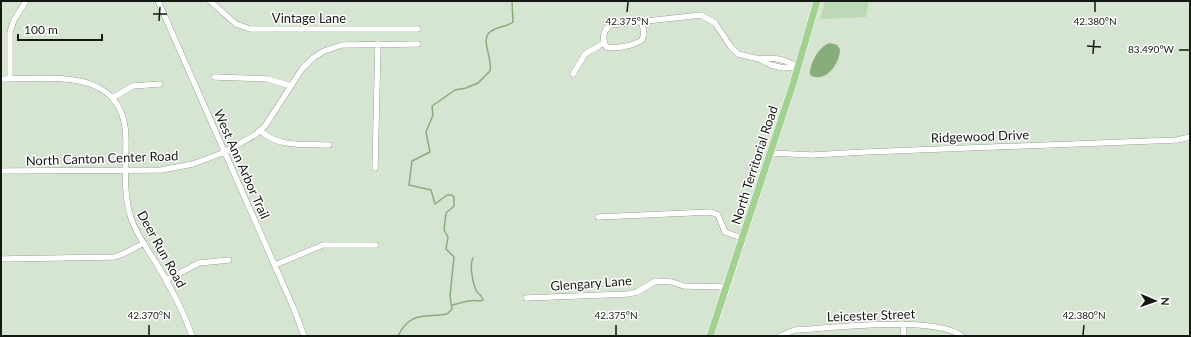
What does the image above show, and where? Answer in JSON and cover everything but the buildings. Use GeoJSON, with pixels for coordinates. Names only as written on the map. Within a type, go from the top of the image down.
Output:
{"type":"FeatureCollection","features":[{"type":"Feature","properties":{"kind":"main road","name":"North Territorial Road"},"geometry":{"type":"LineString","coordinates":[[710,336],[798,67],[817,1]]}},
{"type":"Feature","properties":{"kind":"street"},"geometry":{"type":"LineString","coordinates":[[10,79],[10,32],[14,20],[26,1]]}},
{"type":"Feature","properties":{"kind":"street","name":"West Ann Arbor Trail"},"geometry":{"type":"LineString","coordinates":[[158,1],[275,265],[304,336]]}},
{"type":"Feature","properties":{"kind":"street","name":"Vintage Lane"},"geometry":{"type":"LineString","coordinates":[[210,1],[236,24],[250,29],[418,29]]}},
{"type":"Feature","properties":{"kind":"street"},"geometry":{"type":"LineString","coordinates":[[642,22],[644,34],[642,40],[636,44],[611,48],[606,47],[603,35],[606,28],[612,25],[701,16],[715,23],[735,52],[742,56],[759,59],[771,65],[783,68],[798,67]]}},
{"type":"Feature","properties":{"kind":"street"},"geometry":{"type":"LineString","coordinates":[[573,74],[585,54],[604,43]]}},
{"type":"Feature","properties":{"kind":"street"},"geometry":{"type":"LineString","coordinates":[[375,168],[378,44]]}},
{"type":"Feature","properties":{"kind":"street","name":"North Canton Center Road"},"geometry":{"type":"LineString","coordinates":[[1,171],[126,170],[182,167],[201,162],[248,140],[260,130],[307,64],[324,51],[342,45],[418,44]]}},
{"type":"Feature","properties":{"kind":"street"},"geometry":{"type":"LineString","coordinates":[[759,59],[774,57],[785,60],[798,67]]}},
{"type":"Feature","properties":{"kind":"street"},"geometry":{"type":"LineString","coordinates":[[214,77],[268,79],[292,86]]}},
{"type":"Feature","properties":{"kind":"street"},"geometry":{"type":"LineString","coordinates":[[1,79],[80,80],[96,86],[112,98],[133,86],[160,84]]}},
{"type":"Feature","properties":{"kind":"street","name":"Deer Run Road"},"geometry":{"type":"LineString","coordinates":[[112,98],[120,109],[125,125],[128,209],[134,225],[166,280],[184,315],[192,336]]}},
{"type":"Feature","properties":{"kind":"street"},"geometry":{"type":"LineString","coordinates":[[260,130],[268,138],[281,142],[329,145]]}},
{"type":"Feature","properties":{"kind":"street","name":"Ridgewood Drive"},"geometry":{"type":"LineString","coordinates":[[770,153],[812,155],[1177,140],[1190,137]]}},
{"type":"Feature","properties":{"kind":"street"},"geometry":{"type":"LineString","coordinates":[[598,217],[711,212],[718,215],[725,232],[742,238]]}},
{"type":"Feature","properties":{"kind":"street"},"geometry":{"type":"LineString","coordinates":[[1,259],[114,257],[144,243]]}},
{"type":"Feature","properties":{"kind":"street"},"geometry":{"type":"LineString","coordinates":[[275,265],[323,245],[376,245]]}},
{"type":"Feature","properties":{"kind":"street"},"geometry":{"type":"LineString","coordinates":[[166,280],[199,263],[229,260]]}},
{"type":"Feature","properties":{"kind":"street","name":"Glengary Lane"},"geometry":{"type":"LineString","coordinates":[[526,298],[628,294],[637,292],[656,281],[672,282],[684,286],[726,288]]}},
{"type":"Feature","properties":{"kind":"street"},"geometry":{"type":"LineString","coordinates":[[903,324],[904,336]]}},
{"type":"Feature","properties":{"kind":"street","name":"Leicester Street"},"geometry":{"type":"LineString","coordinates":[[780,336],[795,330],[903,324],[934,325],[955,331],[962,336]]}},
{"type":"Feature","properties":{"kind":"shaded area"},"geometry":{"type":"Polygon","coordinates":[[[825,1],[869,1],[866,17],[820,19],[825,1]]]}},
{"type":"Feature","properties":{"kind":"shaded area"},"geometry":{"type":"Polygon","coordinates":[[[830,43],[837,45],[840,49],[835,66],[831,71],[821,77],[810,75],[811,66],[816,56],[822,48],[830,43]]]}},
{"type":"Feature","properties":{"kind":"waterway"},"geometry":{"type":"LineString","coordinates":[[398,336],[407,323],[413,319],[418,317],[447,314],[452,309],[450,296],[454,257],[446,249],[448,237],[444,230],[446,213],[454,206],[454,197],[452,195],[447,195],[435,204],[431,190],[409,185],[412,161],[430,152],[426,132],[433,115],[432,106],[455,90],[466,88],[478,83],[490,71],[490,61],[486,44],[487,35],[493,30],[513,22],[512,1]]}},
{"type":"Feature","properties":{"kind":"waterway"},"geometry":{"type":"LineString","coordinates":[[452,305],[469,301],[483,300],[477,292],[473,280],[471,270],[473,258]]}}]}
